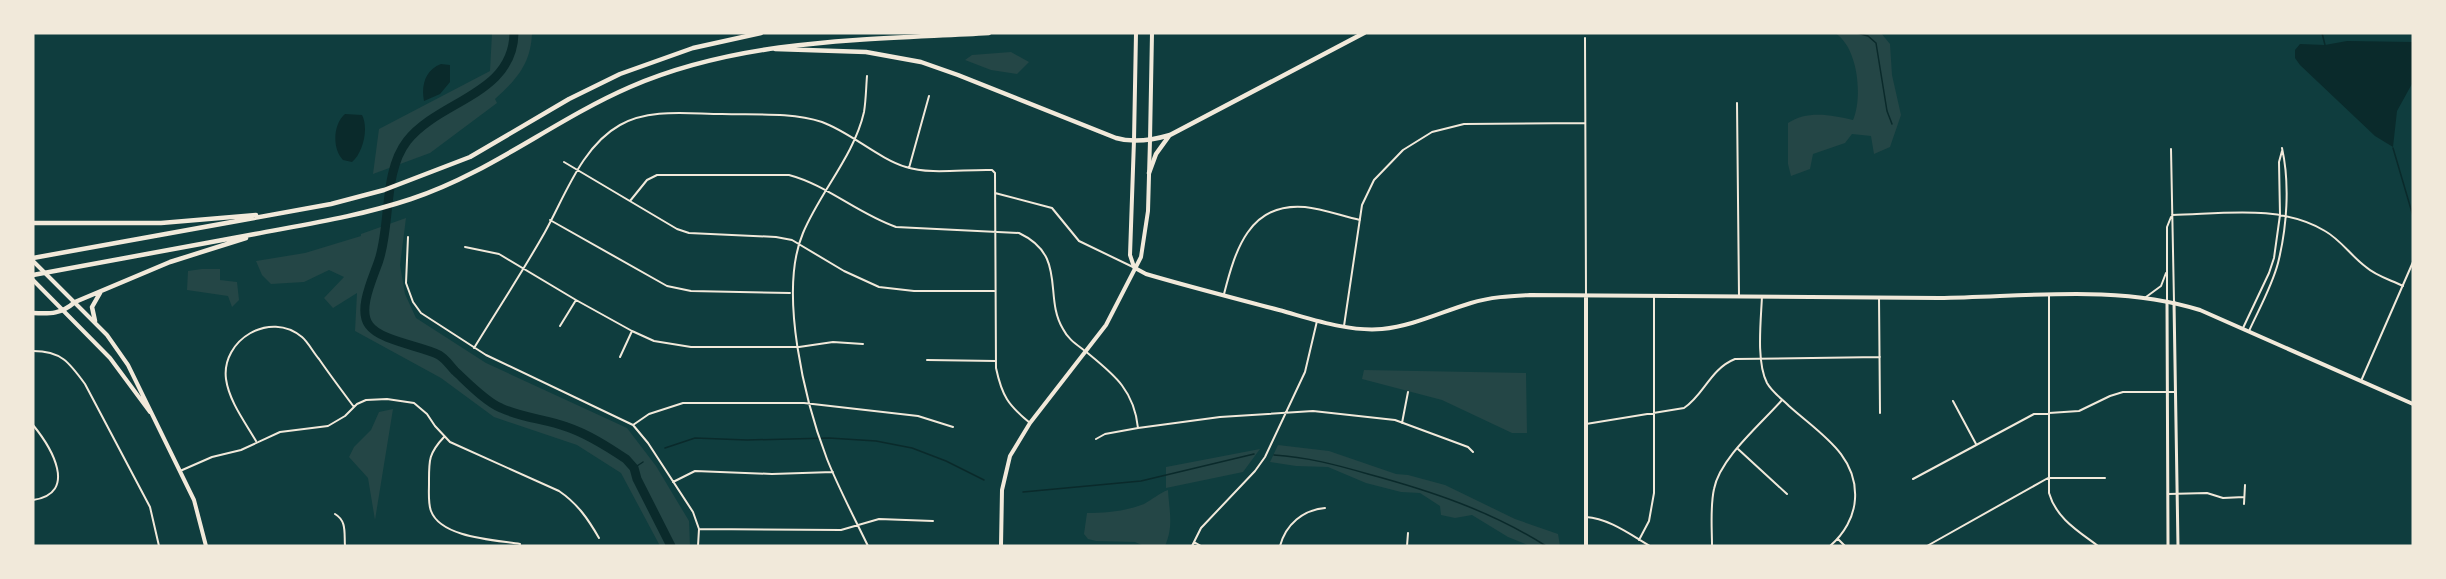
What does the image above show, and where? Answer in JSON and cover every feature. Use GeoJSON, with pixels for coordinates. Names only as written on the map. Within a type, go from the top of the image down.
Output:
{"type":"FeatureCollection","features":[{"type":"Feature","properties":{"kind":"highway"},"geometry":{"type":"LineString","coordinates":[[33,260],[45,255],[365,196],[470,157],[569,99],[620,74],[693,48],[761,33]]}},
{"type":"Feature","properties":{"kind":"highway"},"geometry":{"type":"LineString","coordinates":[[33,274],[362,214],[429,193],[494,163],[592,105],[628,88],[698,64],[769,48],[989,33]]}},
{"type":"Feature","properties":{"kind":"highway"},"geometry":{"type":"LineString","coordinates":[[769,48],[785,51],[849,51],[914,61],[958,75],[1116,138],[1150,140],[1170,135],[1364,33]]}},
{"type":"Feature","properties":{"kind":"highway"},"geometry":{"type":"LineString","coordinates":[[1149,173],[1156,154],[1170,135]]}},
{"type":"Feature","properties":{"kind":"highway"},"geometry":{"type":"LineString","coordinates":[[33,223],[161,223],[242,215],[268,215]]}},
{"type":"Feature","properties":{"kind":"highway"},"geometry":{"type":"LineString","coordinates":[[33,314],[56,314],[75,302],[190,255],[237,243],[254,235]]}},
{"type":"Feature","properties":{"kind":"highway"},"geometry":{"type":"LineString","coordinates":[[94,321],[92,306],[101,292]]}},
{"type":"Feature","properties":{"kind":"main road"},"geometry":{"type":"LineString","coordinates":[[1136,33],[1130,255],[1135,268],[1146,274],[1317,321],[1344,327],[1380,329],[1400,326],[1494,298],[1530,295],[2145,298],[2174,302],[2200,310],[2413,404]]}},
{"type":"Feature","properties":{"kind":"main road"},"geometry":{"type":"LineString","coordinates":[[1001,546],[1002,490],[1005,471],[1017,442],[1106,325],[1141,257],[1145,241],[1149,173],[1152,33]]}},
{"type":"Feature","properties":{"kind":"main road"},"geometry":{"type":"LineString","coordinates":[[33,260],[114,343],[147,400],[150,412]]}},
{"type":"Feature","properties":{"kind":"main road"},"geometry":{"type":"LineString","coordinates":[[33,280],[114,363],[150,412],[194,500],[206,546]]}},
{"type":"Feature","properties":{"kind":"main road"},"geometry":{"type":"LineString","coordinates":[[1586,296],[1586,546]]}},
{"type":"Feature","properties":{"kind":"street"},"geometry":{"type":"LineString","coordinates":[[1585,38],[1586,296]]}},
{"type":"Feature","properties":{"kind":"street"},"geometry":{"type":"LineString","coordinates":[[867,76],[863,114],[855,139],[826,190],[795,255],[791,308],[815,424],[833,472],[868,546]]}},
{"type":"Feature","properties":{"kind":"street"},"geometry":{"type":"LineString","coordinates":[[909,168],[929,96]]}},
{"type":"Feature","properties":{"kind":"street"},"geometry":{"type":"LineString","coordinates":[[1737,103],[1739,296]]}},
{"type":"Feature","properties":{"kind":"street"},"geometry":{"type":"LineString","coordinates":[[474,348],[523,269],[578,171],[600,140],[620,125],[640,117],[661,113],[771,115],[800,118],[821,122],[909,168],[992,170],[995,173],[996,361],[1003,396],[1030,423]]}},
{"type":"Feature","properties":{"kind":"street"},"geometry":{"type":"LineString","coordinates":[[1344,327],[1360,220],[1367,192],[1374,180],[1403,150],[1432,132],[1474,124],[1586,123]]}},
{"type":"Feature","properties":{"kind":"street"},"geometry":{"type":"LineString","coordinates":[[2243,328],[2272,266],[2280,215],[2279,162],[2282,148],[2285,162],[2286,215],[2278,263],[2249,331]]}},
{"type":"Feature","properties":{"kind":"street"},"geometry":{"type":"LineString","coordinates":[[2171,149],[2178,546]]}},
{"type":"Feature","properties":{"kind":"street"},"geometry":{"type":"LineString","coordinates":[[564,162],[676,229],[689,233],[776,237],[792,240],[862,281],[879,287],[914,291],[995,291]]}},
{"type":"Feature","properties":{"kind":"street"},"geometry":{"type":"LineString","coordinates":[[630,201],[647,180],[668,174],[789,175],[805,179],[881,222],[896,226],[919,230],[1019,233],[1030,238],[1047,258],[1052,271],[1061,327],[1070,339],[1114,375],[1136,409],[1138,428]]}},
{"type":"Feature","properties":{"kind":"street"},"geometry":{"type":"LineString","coordinates":[[995,193],[1052,208],[1079,240],[1135,268]]}},
{"type":"Feature","properties":{"kind":"street"},"geometry":{"type":"LineString","coordinates":[[1223,296],[1240,243],[1254,223],[1264,216],[1285,208],[1297,207],[1360,220]]}},
{"type":"Feature","properties":{"kind":"street"},"geometry":{"type":"LineString","coordinates":[[2172,215],[2286,215],[2306,221],[2326,231],[2367,268],[2403,286]]}},
{"type":"Feature","properties":{"kind":"street"},"geometry":{"type":"LineString","coordinates":[[2168,546],[2167,227],[2172,215]]}},
{"type":"Feature","properties":{"kind":"street"},"geometry":{"type":"LineString","coordinates":[[550,220],[667,286],[691,291],[792,293]]}},
{"type":"Feature","properties":{"kind":"street"},"geometry":{"type":"LineString","coordinates":[[408,237],[406,283],[413,302],[432,322],[474,348],[633,425],[693,512],[699,529],[698,546]]}},
{"type":"Feature","properties":{"kind":"street"},"geometry":{"type":"LineString","coordinates":[[465,247],[499,254],[576,300],[654,341],[691,347],[799,347],[833,342],[864,344]]}},
{"type":"Feature","properties":{"kind":"street"},"geometry":{"type":"LineString","coordinates":[[2361,382],[2413,262]]}},
{"type":"Feature","properties":{"kind":"street"},"geometry":{"type":"LineString","coordinates":[[2145,298],[2161,286],[2167,267]]}},
{"type":"Feature","properties":{"kind":"street"},"geometry":{"type":"LineString","coordinates":[[1639,540],[1653,508],[1654,295]]}},
{"type":"Feature","properties":{"kind":"street"},"geometry":{"type":"LineString","coordinates":[[1762,296],[1762,369],[1767,383],[1782,400],[1834,445],[1846,459],[1852,471],[1856,486],[1855,505],[1849,524],[1830,546]]}},
{"type":"Feature","properties":{"kind":"street"},"geometry":{"type":"LineString","coordinates":[[2049,296],[2049,493],[2055,510],[2098,546]]}},
{"type":"Feature","properties":{"kind":"street"},"geometry":{"type":"LineString","coordinates":[[1879,297],[1880,413]]}},
{"type":"Feature","properties":{"kind":"street"},"geometry":{"type":"LineString","coordinates":[[560,326],[576,300]]}},
{"type":"Feature","properties":{"kind":"street"},"geometry":{"type":"LineString","coordinates":[[1192,546],[1208,520],[1256,471],[1273,441],[1305,372],[1317,321]]}},
{"type":"Feature","properties":{"kind":"street"},"geometry":{"type":"LineString","coordinates":[[257,441],[230,393],[225,368],[237,344],[245,335],[257,328],[284,328],[303,337],[354,407]]}},
{"type":"Feature","properties":{"kind":"street"},"geometry":{"type":"LineString","coordinates":[[620,357],[632,331]]}},
{"type":"Feature","properties":{"kind":"street"},"geometry":{"type":"LineString","coordinates":[[33,351],[57,354],[75,370],[85,384],[150,507],[156,524],[159,546]]}},
{"type":"Feature","properties":{"kind":"street"},"geometry":{"type":"LineString","coordinates":[[1586,424],[1684,408],[1690,404],[1715,371],[1735,359],[1880,357]]}},
{"type":"Feature","properties":{"kind":"street"},"geometry":{"type":"LineString","coordinates":[[927,360],[996,361]]}},
{"type":"Feature","properties":{"kind":"street"},"geometry":{"type":"LineString","coordinates":[[1402,423],[1408,392]]}},
{"type":"Feature","properties":{"kind":"street"},"geometry":{"type":"LineString","coordinates":[[1913,479],[2034,414],[2079,411],[2123,392],[2175,392]]}},
{"type":"Feature","properties":{"kind":"street"},"geometry":{"type":"LineString","coordinates":[[180,471],[212,457],[241,450],[280,432],[328,426],[366,400],[387,399],[414,404],[427,414],[444,437],[559,491],[573,500],[599,538]]}},
{"type":"Feature","properties":{"kind":"street"},"geometry":{"type":"LineString","coordinates":[[1712,546],[1713,490],[1718,476],[1725,463],[1782,400]]}},
{"type":"Feature","properties":{"kind":"street"},"geometry":{"type":"LineString","coordinates":[[1953,401],[1977,444]]}},
{"type":"Feature","properties":{"kind":"street"},"geometry":{"type":"LineString","coordinates":[[633,425],[649,414],[683,403],[810,404],[918,416],[953,427]]}},
{"type":"Feature","properties":{"kind":"street"},"geometry":{"type":"LineString","coordinates":[[1096,439],[1105,434],[1138,428],[1220,417],[1325,411],[1383,418],[1402,423],[1468,447],[1473,452]]}},
{"type":"Feature","properties":{"kind":"street"},"geometry":{"type":"LineString","coordinates":[[33,425],[52,455],[59,474],[55,490],[48,496],[33,500]]}},
{"type":"Feature","properties":{"kind":"street"},"geometry":{"type":"LineString","coordinates":[[444,437],[430,454],[429,464],[431,511],[436,520],[446,528],[460,533],[520,544]]}},
{"type":"Feature","properties":{"kind":"street"},"geometry":{"type":"LineString","coordinates":[[1738,449],[1787,494]]}},
{"type":"Feature","properties":{"kind":"street"},"geometry":{"type":"LineString","coordinates":[[673,482],[694,471],[772,474],[833,472]]}},
{"type":"Feature","properties":{"kind":"street"},"geometry":{"type":"LineString","coordinates":[[1927,546],[2049,478],[2105,478]]}},
{"type":"Feature","properties":{"kind":"street"},"geometry":{"type":"LineString","coordinates":[[2244,504],[2246,485]]}},
{"type":"Feature","properties":{"kind":"street"},"geometry":{"type":"LineString","coordinates":[[2168,495],[2207,493],[2223,498],[2244,497]]}},
{"type":"Feature","properties":{"kind":"street"},"geometry":{"type":"LineString","coordinates":[[1280,546],[1282,537],[1290,525],[1300,516],[1315,509],[1325,508]]}},
{"type":"Feature","properties":{"kind":"street"},"geometry":{"type":"LineString","coordinates":[[335,514],[344,524],[345,546]]}},
{"type":"Feature","properties":{"kind":"street"},"geometry":{"type":"LineString","coordinates":[[1586,517],[1595,517],[1607,522],[1650,546]]}},
{"type":"Feature","properties":{"kind":"street"},"geometry":{"type":"LineString","coordinates":[[699,529],[841,530],[879,519],[933,520]]}},
{"type":"Feature","properties":{"kind":"street"},"geometry":{"type":"LineString","coordinates":[[1407,546],[1408,533]]}},
{"type":"Feature","properties":{"kind":"street"},"geometry":{"type":"LineString","coordinates":[[1838,539],[1845,546]]}},
{"type":"Feature","properties":{"kind":"street"},"geometry":{"type":"LineString","coordinates":[[1194,542],[1201,546]]}},
{"type":"Feature","properties":{"kind":"shaded area"},"geometry":{"type":"Polygon","coordinates":[[[492,33],[532,33],[529,54],[521,70],[495,99],[497,103],[430,153],[373,174],[379,129],[490,71],[492,33]]]}},
{"type":"Feature","properties":{"kind":"shaded area"},"geometry":{"type":"Polygon","coordinates":[[[1835,33],[1881,33],[1890,44],[1892,75],[1901,115],[1890,147],[1874,154],[1871,136],[1852,134],[1845,143],[1813,154],[1810,169],[1791,176],[1788,164],[1788,123],[1811,115],[1828,115],[1853,120],[1858,99],[1856,73],[1849,49],[1835,33]]]}},
{"type":"Feature","properties":{"kind":"shaded area"},"geometry":{"type":"Polygon","coordinates":[[[2347,41],[2413,42],[2413,82],[2397,111],[2393,147],[2375,136],[2295,58],[2295,50],[2300,44],[2325,45],[2347,41]]]}},
{"type":"Feature","properties":{"kind":"shaded area"},"geometry":{"type":"Polygon","coordinates":[[[1011,52],[1029,62],[1017,74],[991,70],[965,60],[972,55],[1011,52]]]}},
{"type":"Feature","properties":{"kind":"shaded area"},"geometry":{"type":"Polygon","coordinates":[[[441,64],[450,65],[450,82],[440,94],[424,101],[425,79],[431,70],[441,64]]]}},
{"type":"Feature","properties":{"kind":"shaded area"},"geometry":{"type":"Polygon","coordinates":[[[345,114],[362,115],[364,120],[365,133],[362,147],[352,162],[343,160],[339,155],[335,137],[338,124],[345,114]]]}},
{"type":"Feature","properties":{"kind":"shaded area"},"geometry":{"type":"Polygon","coordinates":[[[406,218],[400,265],[405,294],[416,318],[486,363],[627,428],[656,466],[689,521],[690,546],[660,546],[621,473],[577,445],[494,417],[441,378],[355,331],[357,293],[333,308],[324,298],[344,277],[329,270],[304,282],[271,284],[262,275],[256,261],[305,253],[361,236],[361,234],[406,218]]]}},
{"type":"Feature","properties":{"kind":"shaded area"},"geometry":{"type":"Polygon","coordinates":[[[220,269],[220,280],[237,282],[239,300],[232,307],[228,296],[187,290],[188,271],[220,269]]]}},
{"type":"Feature","properties":{"kind":"shaded area"},"geometry":{"type":"Polygon","coordinates":[[[1364,370],[1526,373],[1527,433],[1512,433],[1442,400],[1362,379],[1364,370]]]}},
{"type":"Feature","properties":{"kind":"shaded area"},"geometry":{"type":"Polygon","coordinates":[[[393,409],[375,520],[368,478],[349,457],[354,447],[371,430],[379,412],[393,409]]]}},
{"type":"Feature","properties":{"kind":"shaded area"},"geometry":{"type":"Polygon","coordinates":[[[1278,445],[1329,451],[1396,474],[1445,485],[1515,519],[1558,534],[1560,546],[1530,546],[1508,537],[1472,515],[1455,518],[1441,515],[1440,506],[1420,493],[1401,492],[1366,483],[1328,467],[1270,462],[1278,445]]]}},
{"type":"Feature","properties":{"kind":"shaded area"},"geometry":{"type":"Polygon","coordinates":[[[1260,449],[1243,472],[1166,488],[1166,467],[1260,449]]]}},
{"type":"Feature","properties":{"kind":"shaded area"},"geometry":{"type":"Polygon","coordinates":[[[1168,490],[1170,525],[1165,546],[1144,546],[1135,542],[1096,541],[1088,539],[1084,534],[1087,513],[1116,511],[1137,506],[1168,490]]]}},
{"type":"Feature","properties":{"kind":"waterway"},"geometry":{"type":"LineString","coordinates":[[514,33],[510,54],[501,70],[488,84],[421,127],[407,141],[399,154],[391,183],[383,246],[366,302],[366,318],[374,331],[441,357],[483,397],[495,405],[517,414],[575,430],[598,441],[626,459],[634,468],[637,479],[671,546]]}},
{"type":"Feature","properties":{"kind":"waterway"},"geometry":{"type":"LineString","coordinates":[[1857,33],[1868,36],[1876,43],[1887,111],[1892,124]]}},
{"type":"Feature","properties":{"kind":"waterway"},"geometry":{"type":"LineString","coordinates":[[2322,33],[2325,45]]}},
{"type":"Feature","properties":{"kind":"waterway"},"geometry":{"type":"LineString","coordinates":[[2393,148],[2413,216]]}},
{"type":"Feature","properties":{"kind":"waterway"},"geometry":{"type":"LineString","coordinates":[[665,448],[695,438],[747,440],[829,438],[876,441],[912,448],[946,461],[984,480]]}},
{"type":"Feature","properties":{"kind":"waterway"},"geometry":{"type":"LineString","coordinates":[[1023,492],[1141,481],[1254,454]]}},
{"type":"Feature","properties":{"kind":"waterway"},"geometry":{"type":"LineString","coordinates":[[1274,455],[1333,465],[1438,495],[1504,522],[1546,546]]}},
{"type":"Feature","properties":{"kind":"waterway"},"geometry":{"type":"LineString","coordinates":[[634,468],[643,462]]}}]}
